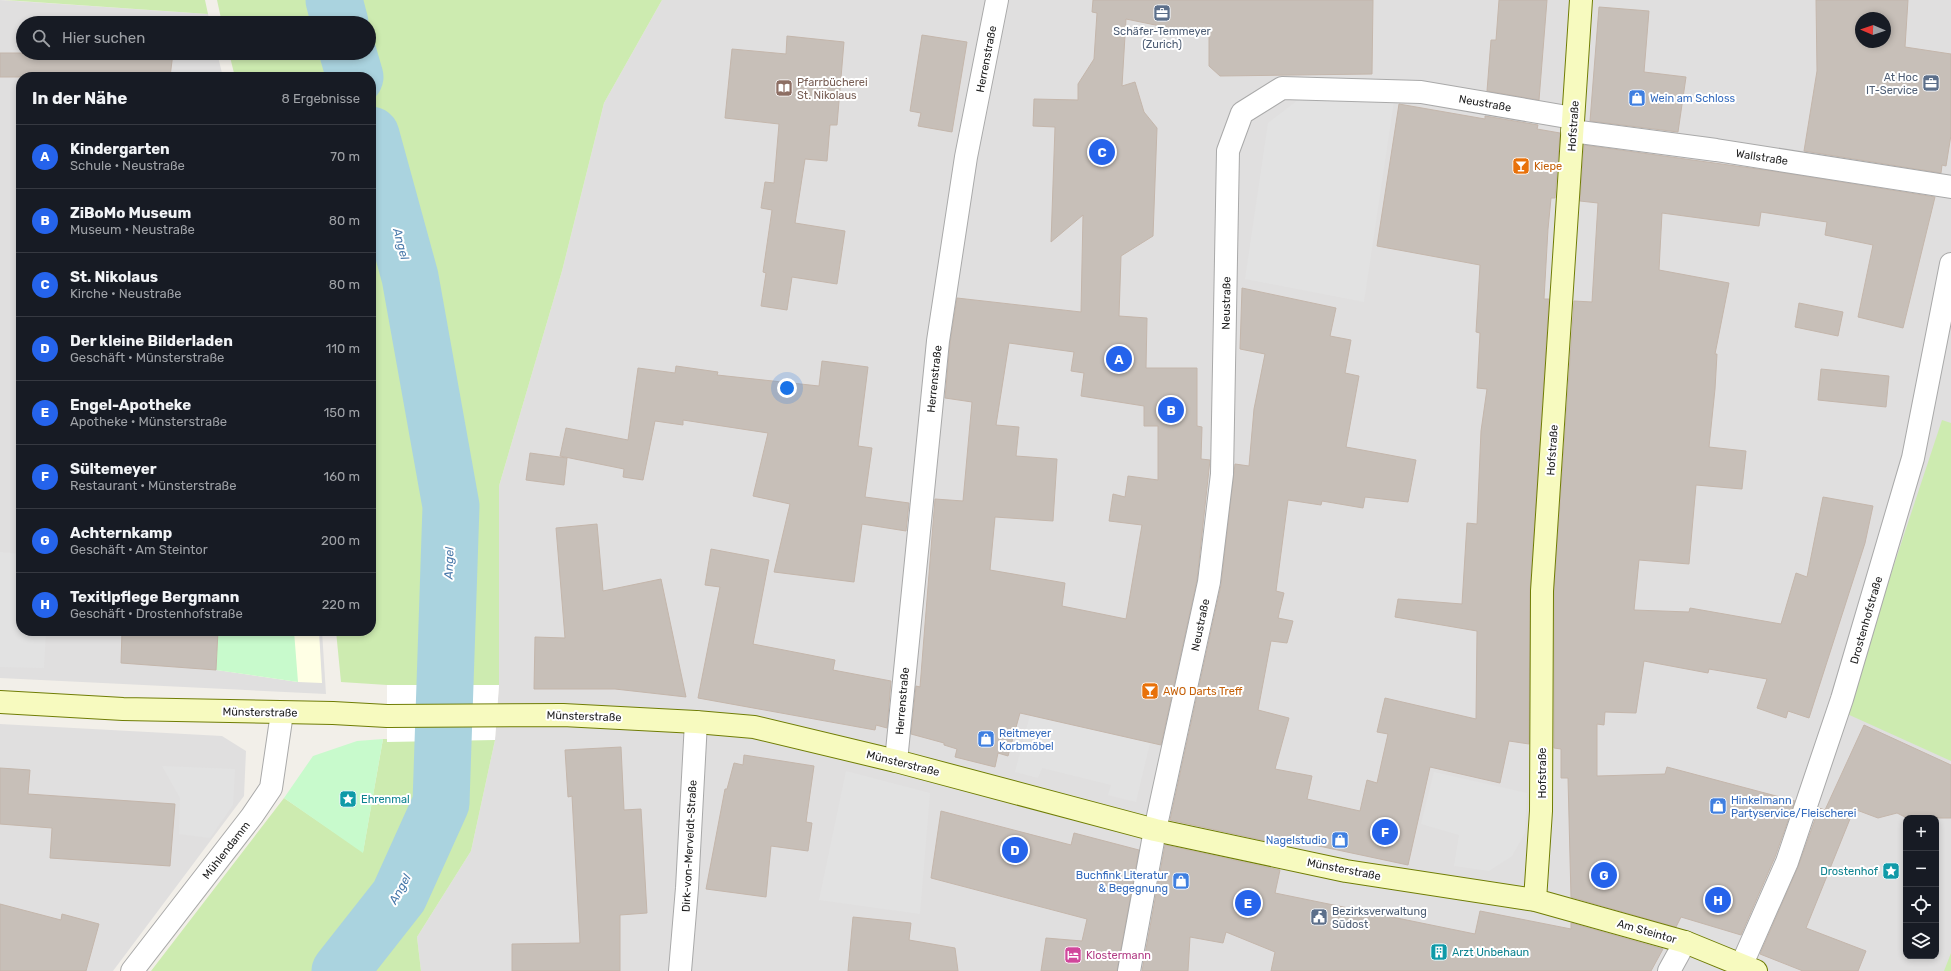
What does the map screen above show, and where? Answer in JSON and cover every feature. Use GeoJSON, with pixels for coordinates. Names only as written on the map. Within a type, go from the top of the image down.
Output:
{"type":"FeatureCollection","features":[{"type":"Feature","properties":{"kind":"street","name":"Herrenstraße"},"geometry":{"type":"LineString","coordinates":[[896,761],[938,341],[966,157],[998,0]]}},
{"type":"Feature","properties":{"kind":"street","name":"Hofstraße"},"geometry":{"type":"LineString","coordinates":[[1535,900],[1541,811],[1542,591],[1581,0]]}},
{"type":"Feature","properties":{"kind":"street","name":"Neustraße"},"geometry":{"type":"LineString","coordinates":[[1155,830],[1209,582],[1222,474],[1228,151],[1242,113],[1282,88],[1421,92],[1572,124]]}},
{"type":"Feature","properties":{"kind":"street","name":"Wallstraße"},"geometry":{"type":"LineString","coordinates":[[1572,124],[1716,150],[1951,187]]}},
{"type":"Feature","properties":{"kind":"street","name":"Drostenhofstraße"},"geometry":{"type":"LineString","coordinates":[[1749,968],[1787,862],[1842,699],[1913,458],[1951,264]]}},
{"type":"Feature","properties":{"kind":"street","name":"Münsterstraße"},"geometry":{"type":"LineString","coordinates":[[0,702],[123,709],[387,716],[497,714],[563,715],[696,722],[754,727],[896,761],[1155,830],[1346,871],[1535,900]]}},
{"type":"Feature","properties":{"kind":"street","name":"Mühlendamm"},"geometry":{"type":"LineString","coordinates":[[132,971],[248,822],[271,788],[282,713]]}},
{"type":"Feature","properties":{"kind":"street","name":"Dirk-von-Merveldt-Straße"},"geometry":{"type":"LineString","coordinates":[[680,971],[688,888],[696,722]]}},
{"type":"Feature","properties":{"kind":"street"},"geometry":{"type":"LineString","coordinates":[[1129,971],[1155,830]]}},
{"type":"Feature","properties":{"kind":"street","name":"Am Steintor"},"geometry":{"type":"LineString","coordinates":[[1535,900],[1685,942],[1749,968]]}},
{"type":"Feature","properties":{"kind":"street"},"geometry":{"type":"LineString","coordinates":[[1669,971],[1685,942]]}},
{"type":"Feature","properties":{"kind":"shaded area"},"geometry":{"type":"Polygon","coordinates":[[[0,0],[208,14],[208,16],[16,16],[16,60],[219,60],[222,72],[16,72],[16,636],[322,636],[326,694],[0,678],[0,0]]]}},
{"type":"Feature","properties":{"kind":"shaded area"},"geometry":{"type":"Polygon","coordinates":[[[662,0],[1951,0],[1951,971],[421,971],[417,937],[471,851],[495,740],[499,685],[499,486],[562,271],[604,103],[662,0]]]}},
{"type":"Feature","properties":{"kind":"shaded area"},"geometry":{"type":"Polygon","coordinates":[[[1298,100],[1394,101],[1364,302],[1245,279],[1268,123],[1298,100]]]}},
{"type":"Feature","properties":{"kind":"shaded area"},"geometry":{"type":"Polygon","coordinates":[[[0,552],[16,554],[16,636],[46,636],[44,668],[0,667],[0,552]]]}},
{"type":"Feature","properties":{"kind":"shaded area"},"geometry":{"type":"Polygon","coordinates":[[[150,636],[319,636],[322,683],[298,682],[149,660],[150,636]]]}},
{"type":"Feature","properties":{"kind":"shaded area"},"geometry":{"type":"Polygon","coordinates":[[[1030,715],[1150,743],[1136,802],[1108,795],[1111,785],[1042,768],[1038,778],[1015,772],[1030,715]]]}},
{"type":"Feature","properties":{"kind":"shaded area"},"geometry":{"type":"Polygon","coordinates":[[[0,724],[222,736],[246,751],[244,796],[113,971],[0,971],[0,724]]]}},
{"type":"Feature","properties":{"kind":"shaded area"},"geometry":{"type":"Polygon","coordinates":[[[162,766],[235,769],[233,805],[210,838],[179,834],[180,798],[162,766]]]}},
{"type":"Feature","properties":{"kind":"shaded area"},"geometry":{"type":"Polygon","coordinates":[[[846,771],[930,793],[920,914],[819,900],[846,771]]]}},
{"type":"Feature","properties":{"kind":"shaded area"},"geometry":{"type":"Polygon","coordinates":[[[1434,772],[1527,793],[1525,833],[1512,856],[1489,871],[1454,866],[1459,835],[1421,824],[1434,772]]]}},
{"type":"Feature","properties":{"kind":"green space"},"geometry":{"type":"Polygon","coordinates":[[[5,0],[205,0],[208,14],[5,0]]]}},
{"type":"Feature","properties":{"kind":"green space"},"geometry":{"type":"Polygon","coordinates":[[[217,0],[662,0],[604,103],[562,271],[499,486],[499,685],[387,685],[341,682],[336,636],[376,636],[376,72],[234,72],[231,60],[376,60],[376,16],[220,16],[217,0]]]}},
{"type":"Feature","properties":{"kind":"green space"},"geometry":{"type":"Polygon","coordinates":[[[1942,420],[1951,423],[1951,761],[1845,713],[1942,420]]]}},
{"type":"Feature","properties":{"kind":"green space"},"geometry":{"type":"Polygon","coordinates":[[[218,636],[294,636],[298,682],[216,670],[218,636]]]}},
{"type":"Feature","properties":{"kind":"green space"},"geometry":{"type":"Polygon","coordinates":[[[383,739],[495,740],[471,851],[417,937],[421,971],[151,971],[284,798],[363,852],[383,739]]]}},
{"type":"Feature","properties":{"kind":"green space"},"geometry":{"type":"Polygon","coordinates":[[[383,739],[363,853],[284,798],[313,756],[357,741],[383,739]]]}},
{"type":"Feature","properties":{"kind":"green space"},"geometry":{"type":"Polygon","coordinates":[[[1951,953],[1951,971],[1944,971],[1951,953]]]}},
{"type":"Feature","properties":{"kind":"pier"},"geometry":{"type":"Polygon","coordinates":[[[387,685],[499,685],[495,740],[387,742],[387,685]]]}},
{"type":"Feature","properties":{"kind":"building"},"geometry":{"type":"Polygon","coordinates":[[[1093,0],[1373,0],[1372,74],[1220,76],[1209,66],[1209,36],[1126,19],[1122,86],[1135,82],[1144,112],[1157,128],[1153,236],[1121,256],[1119,316],[1147,318],[1146,368],[1197,368],[1197,426],[1202,427],[1201,459],[1210,460],[1197,580],[1161,745],[1020,713],[1008,756],[998,753],[995,767],[955,757],[957,749],[944,745],[944,743],[911,734],[916,686],[920,687],[935,499],[963,501],[972,402],[945,398],[950,343],[957,298],[1081,312],[1083,215],[1051,242],[1055,127],[1033,126],[1034,99],[1078,100],[1078,84],[1094,59],[1097,13],[1092,12],[1093,0]],[[1009,343],[996,425],[1019,427],[1016,456],[1057,459],[1053,521],[995,517],[990,570],[1065,583],[1062,606],[1126,619],[1142,525],[1109,521],[1113,494],[1125,497],[1128,476],[1158,480],[1158,426],[1144,426],[1144,406],[1081,396],[1084,373],[1071,371],[1074,352],[1009,343]]]}},
{"type":"Feature","properties":{"kind":"building"},"geometry":{"type":"Polygon","coordinates":[[[1499,0],[1547,0],[1539,100],[1487,91],[1491,40],[1496,40],[1499,0]]]}},
{"type":"Feature","properties":{"kind":"building"},"geometry":{"type":"Polygon","coordinates":[[[1816,0],[1908,0],[1905,47],[1951,54],[1951,135],[1946,166],[1942,165],[1941,173],[1804,151],[1817,71],[1816,0]]]}},
{"type":"Feature","properties":{"kind":"building"},"geometry":{"type":"Polygon","coordinates":[[[1599,7],[1649,11],[1644,72],[1686,77],[1678,132],[1590,121],[1599,7]]]}},
{"type":"Feature","properties":{"kind":"building"},"geometry":{"type":"Polygon","coordinates":[[[922,35],[967,42],[952,132],[918,126],[921,113],[910,111],[922,35]]]}},
{"type":"Feature","properties":{"kind":"building"},"geometry":{"type":"Polygon","coordinates":[[[787,36],[844,42],[837,125],[830,125],[827,161],[805,159],[795,223],[845,231],[837,284],[792,277],[787,310],[761,306],[766,273],[763,272],[772,210],[761,208],[765,182],[774,183],[779,124],[725,118],[732,49],[786,54],[787,36]]]}},
{"type":"Feature","properties":{"kind":"building"},"geometry":{"type":"Polygon","coordinates":[[[0,53],[16,53],[16,60],[172,60],[171,72],[16,72],[16,77],[0,77],[0,53]]]}},
{"type":"Feature","properties":{"kind":"building"},"geometry":{"type":"Polygon","coordinates":[[[1399,104],[1485,119],[1485,116],[1538,125],[1537,129],[1560,133],[1555,198],[1551,198],[1548,229],[1544,299],[1549,299],[1530,590],[1529,744],[1509,741],[1500,783],[1430,767],[1408,865],[1286,839],[1285,845],[1170,820],[1221,585],[1235,464],[1249,466],[1254,409],[1265,354],[1240,349],[1242,288],[1336,308],[1330,336],[1351,340],[1345,373],[1359,376],[1346,447],[1416,460],[1408,502],[1365,497],[1363,508],[1322,501],[1321,505],[1288,500],[1276,591],[1284,593],[1278,618],[1293,621],[1287,643],[1271,641],[1258,710],[1289,718],[1275,769],[1312,776],[1307,799],[1360,811],[1367,780],[1377,783],[1388,734],[1377,732],[1385,698],[1476,719],[1477,631],[1395,617],[1398,599],[1462,604],[1467,523],[1477,524],[1481,431],[1487,389],[1477,388],[1480,333],[1476,332],[1480,265],[1377,246],[1399,104]]]}},
{"type":"Feature","properties":{"kind":"building"},"geometry":{"type":"Polygon","coordinates":[[[1584,145],[1772,171],[1935,197],[1903,328],[1858,317],[1873,245],[1825,235],[1827,222],[1761,212],[1759,226],[1662,213],[1659,270],[1729,283],[1715,354],[1717,354],[1715,389],[1709,447],[1746,451],[1742,489],[1696,485],[1689,564],[1639,560],[1634,610],[1689,612],[1690,608],[1781,624],[1796,573],[1807,577],[1823,497],[1873,506],[1865,543],[1809,718],[1788,711],[1786,718],[1757,708],[1767,679],[1709,669],[1708,673],[1644,661],[1636,713],[1605,712],[1604,725],[1597,724],[1597,776],[1665,774],[1667,767],[1795,801],[1775,857],[1741,935],[1681,917],[1676,927],[1571,897],[1568,778],[1561,778],[1561,749],[1554,748],[1554,591],[1574,301],[1592,302],[1598,203],[1580,201],[1584,145]]]}},
{"type":"Feature","properties":{"kind":"building"},"geometry":{"type":"Polygon","coordinates":[[[1799,303],[1843,312],[1838,336],[1795,327],[1799,303]]]}},
{"type":"Feature","properties":{"kind":"building"},"geometry":{"type":"Polygon","coordinates":[[[822,361],[868,367],[858,446],[872,448],[865,497],[909,503],[906,531],[862,524],[854,582],[774,572],[790,504],[753,496],[768,433],[683,420],[683,425],[655,421],[643,480],[623,477],[624,469],[560,456],[566,428],[628,440],[638,368],[675,373],[676,366],[718,372],[717,375],[819,386],[822,361]]]}},
{"type":"Feature","properties":{"kind":"building"},"geometry":{"type":"Polygon","coordinates":[[[1821,369],[1889,376],[1886,407],[1818,400],[1821,369]]]}},
{"type":"Feature","properties":{"kind":"building"},"geometry":{"type":"Polygon","coordinates":[[[530,453],[567,458],[564,485],[526,480],[530,453]]]}},
{"type":"Feature","properties":{"kind":"building"},"geometry":{"type":"Polygon","coordinates":[[[597,524],[603,591],[661,579],[686,697],[615,689],[534,689],[535,637],[565,638],[556,528],[597,524]]]}},
{"type":"Feature","properties":{"kind":"building"},"geometry":{"type":"Polygon","coordinates":[[[711,549],[769,560],[753,644],[835,660],[833,670],[891,681],[887,728],[876,725],[875,730],[698,698],[720,587],[705,585],[711,549]]]}},
{"type":"Feature","properties":{"kind":"building"},"geometry":{"type":"Polygon","coordinates":[[[122,636],[218,636],[216,670],[121,663],[122,636]]]}},
{"type":"Feature","properties":{"kind":"building"},"geometry":{"type":"Polygon","coordinates":[[[1864,725],[1951,765],[1951,818],[1939,818],[1939,815],[1903,816],[1897,813],[1878,818],[1854,809],[1806,928],[1866,951],[1858,971],[1803,971],[1760,954],[1798,867],[1819,808],[1825,810],[1864,725]]]}},
{"type":"Feature","properties":{"kind":"building"},"geometry":{"type":"Polygon","coordinates":[[[621,747],[624,810],[641,809],[647,913],[620,915],[620,971],[512,971],[512,944],[580,943],[572,796],[568,797],[565,750],[621,747]]]}},
{"type":"Feature","properties":{"kind":"building"},"geometry":{"type":"Polygon","coordinates":[[[744,755],[814,766],[806,822],[812,823],[808,851],[771,846],[766,897],[706,889],[725,789],[727,789],[734,763],[743,765],[744,755]]]}},
{"type":"Feature","properties":{"kind":"building"},"geometry":{"type":"Polygon","coordinates":[[[0,768],[30,770],[28,794],[175,804],[170,866],[50,858],[52,828],[0,824],[0,768]]]}},
{"type":"Feature","properties":{"kind":"building"},"geometry":{"type":"Polygon","coordinates":[[[941,811],[1071,845],[1074,833],[1139,850],[1117,971],[1041,971],[1046,938],[1082,941],[1087,919],[931,878],[941,811]]]}},
{"type":"Feature","properties":{"kind":"building"},"geometry":{"type":"Polygon","coordinates":[[[1165,845],[1280,870],[1275,893],[1475,934],[1480,911],[1571,929],[1571,923],[1663,949],[1651,971],[1271,971],[1275,952],[1226,932],[1223,943],[1190,937],[1188,971],[1142,971],[1165,845]]]}},
{"type":"Feature","properties":{"kind":"building"},"geometry":{"type":"Polygon","coordinates":[[[0,904],[61,920],[62,914],[99,924],[86,971],[0,971],[0,904]]]}},
{"type":"Feature","properties":{"kind":"building"},"geometry":{"type":"Polygon","coordinates":[[[853,917],[911,923],[909,940],[955,948],[958,971],[848,971],[853,917]]]}},
{"type":"Feature","properties":{"kind":"waterway","name":"Angel"},"geometry":{"type":"LineString","coordinates":[[334,0],[338,16]]}},
{"type":"Feature","properties":{"kind":"waterway","name":"Angel"},"geometry":{"type":"LineString","coordinates":[[350,60],[354,72]]}},
{"type":"Feature","properties":{"kind":"waterway","name":"Angel"},"geometry":{"type":"LineString","coordinates":[[340,971],[399,896],[441,803],[451,506],[410,277],[376,153]]}},
{"type":"Feature","properties":{"kind":"place","name":"Schäfer-Temmeyer (Zurich)"},"geometry":{"type":"Point","coordinates":[1162,13]}},
{"type":"Feature","properties":{"kind":"place","name":"At Hoc IT-Service"},"geometry":{"type":"Point","coordinates":[1931,83]}},
{"type":"Feature","properties":{"kind":"place","name":"Pfarrbücherei St. Nikolaus"},"geometry":{"type":"Point","coordinates":[784,88]}},
{"type":"Feature","properties":{"kind":"place","name":"Wein am Schloss"},"geometry":{"type":"Point","coordinates":[1637,98]}},
{"type":"Feature","properties":{"kind":"place","name":"St. Nikolaus"},"geometry":{"type":"Point","coordinates":[1102,152]}},
{"type":"Feature","properties":{"kind":"place","name":"Kiepe"},"geometry":{"type":"Point","coordinates":[1521,166]}},
{"type":"Feature","properties":{"kind":"place","name":"Kindergarten"},"geometry":{"type":"Point","coordinates":[1119,359]}},
{"type":"Feature","properties":{"kind":"place","name":"ZiBoMo Museum"},"geometry":{"type":"Point","coordinates":[1171,410]}},
{"type":"Feature","properties":{"kind":"place","name":"AWO Darts Treff"},"geometry":{"type":"Point","coordinates":[1150,691]}},
{"type":"Feature","properties":{"kind":"place","name":"Reitmeyer Korbmöbel"},"geometry":{"type":"Point","coordinates":[986,739]}},
{"type":"Feature","properties":{"kind":"place","name":"Ehrenmal"},"geometry":{"type":"Point","coordinates":[348,799]}},
{"type":"Feature","properties":{"kind":"place","name":"Hinkelmann Partyservice/Fleischerei"},"geometry":{"type":"Point","coordinates":[1718,806]}},
{"type":"Feature","properties":{"kind":"place","name":"Sültemeyer"},"geometry":{"type":"Point","coordinates":[1385,832]}},
{"type":"Feature","properties":{"kind":"place","name":"Nagelstudio"},"geometry":{"type":"Point","coordinates":[1340,840]}},
{"type":"Feature","properties":{"kind":"place","name":"Der kleine Bilderladen"},"geometry":{"type":"Point","coordinates":[1015,850]}},
{"type":"Feature","properties":{"kind":"place","name":"Drostenhof"},"geometry":{"type":"Point","coordinates":[1891,871]}},
{"type":"Feature","properties":{"kind":"place","name":"Achternkamp"},"geometry":{"type":"Point","coordinates":[1604,875]}},
{"type":"Feature","properties":{"kind":"place","name":"Buchfink Literatur & Begegnung"},"geometry":{"type":"Point","coordinates":[1181,881]}},
{"type":"Feature","properties":{"kind":"place","name":"Texitlpflege Bergmann"},"geometry":{"type":"Point","coordinates":[1718,900]}},
{"type":"Feature","properties":{"kind":"place","name":"Engel-Apotheke"},"geometry":{"type":"Point","coordinates":[1248,903]}},
{"type":"Feature","properties":{"kind":"place","name":"Bezirksverwaltung Südost"},"geometry":{"type":"Point","coordinates":[1319,917]}},
{"type":"Feature","properties":{"kind":"place","name":"Arzt Unbehaun"},"geometry":{"type":"Point","coordinates":[1439,952]}},
{"type":"Feature","properties":{"kind":"place","name":"Klostermann"},"geometry":{"type":"Point","coordinates":[1073,955]}}]}
